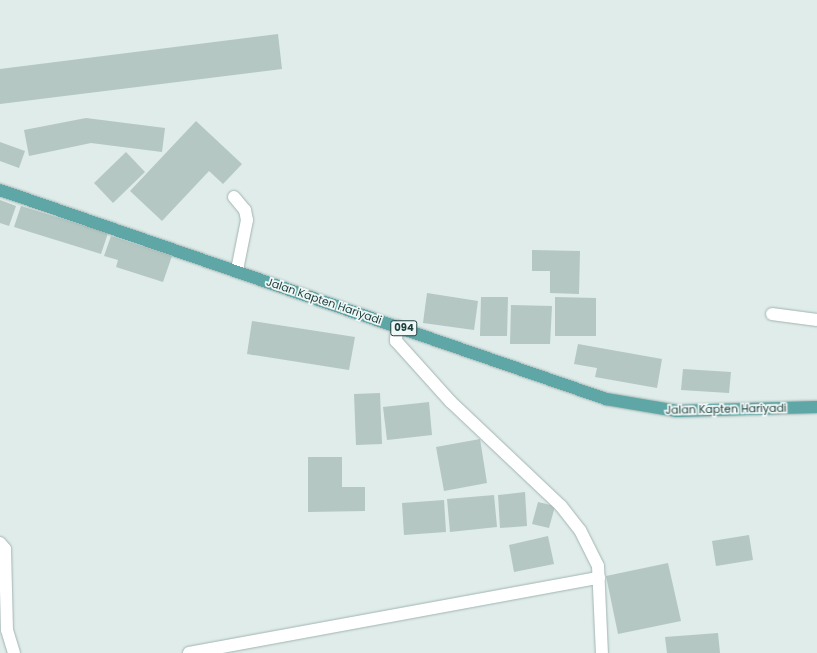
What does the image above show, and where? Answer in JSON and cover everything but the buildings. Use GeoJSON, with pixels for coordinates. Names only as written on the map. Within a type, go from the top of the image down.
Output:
{"type":"FeatureCollection","features":[{"type":"Feature","properties":{"kind":"main road","name":"Jalan Kapten Hariyadi"},"geometry":{"type":"LineString","coordinates":[[0,190],[237,270],[606,399],[643,407],[677,412],[817,407]]}},
{"type":"Feature","properties":{"kind":"street"},"geometry":{"type":"LineString","coordinates":[[234,197],[245,210],[247,220],[237,270]]}},
{"type":"Feature","properties":{"kind":"street"},"geometry":{"type":"LineString","coordinates":[[772,314],[817,320]]}},
{"type":"Feature","properties":{"kind":"street"},"geometry":{"type":"LineString","coordinates":[[397,326],[396,341],[451,402],[561,506],[580,530],[592,550],[599,578],[602,653]]}},
{"type":"Feature","properties":{"kind":"street"},"geometry":{"type":"LineString","coordinates":[[0,544],[5,549],[7,630],[14,653]]}},
{"type":"Feature","properties":{"kind":"street"},"geometry":{"type":"LineString","coordinates":[[188,653],[599,578]]}}]}
